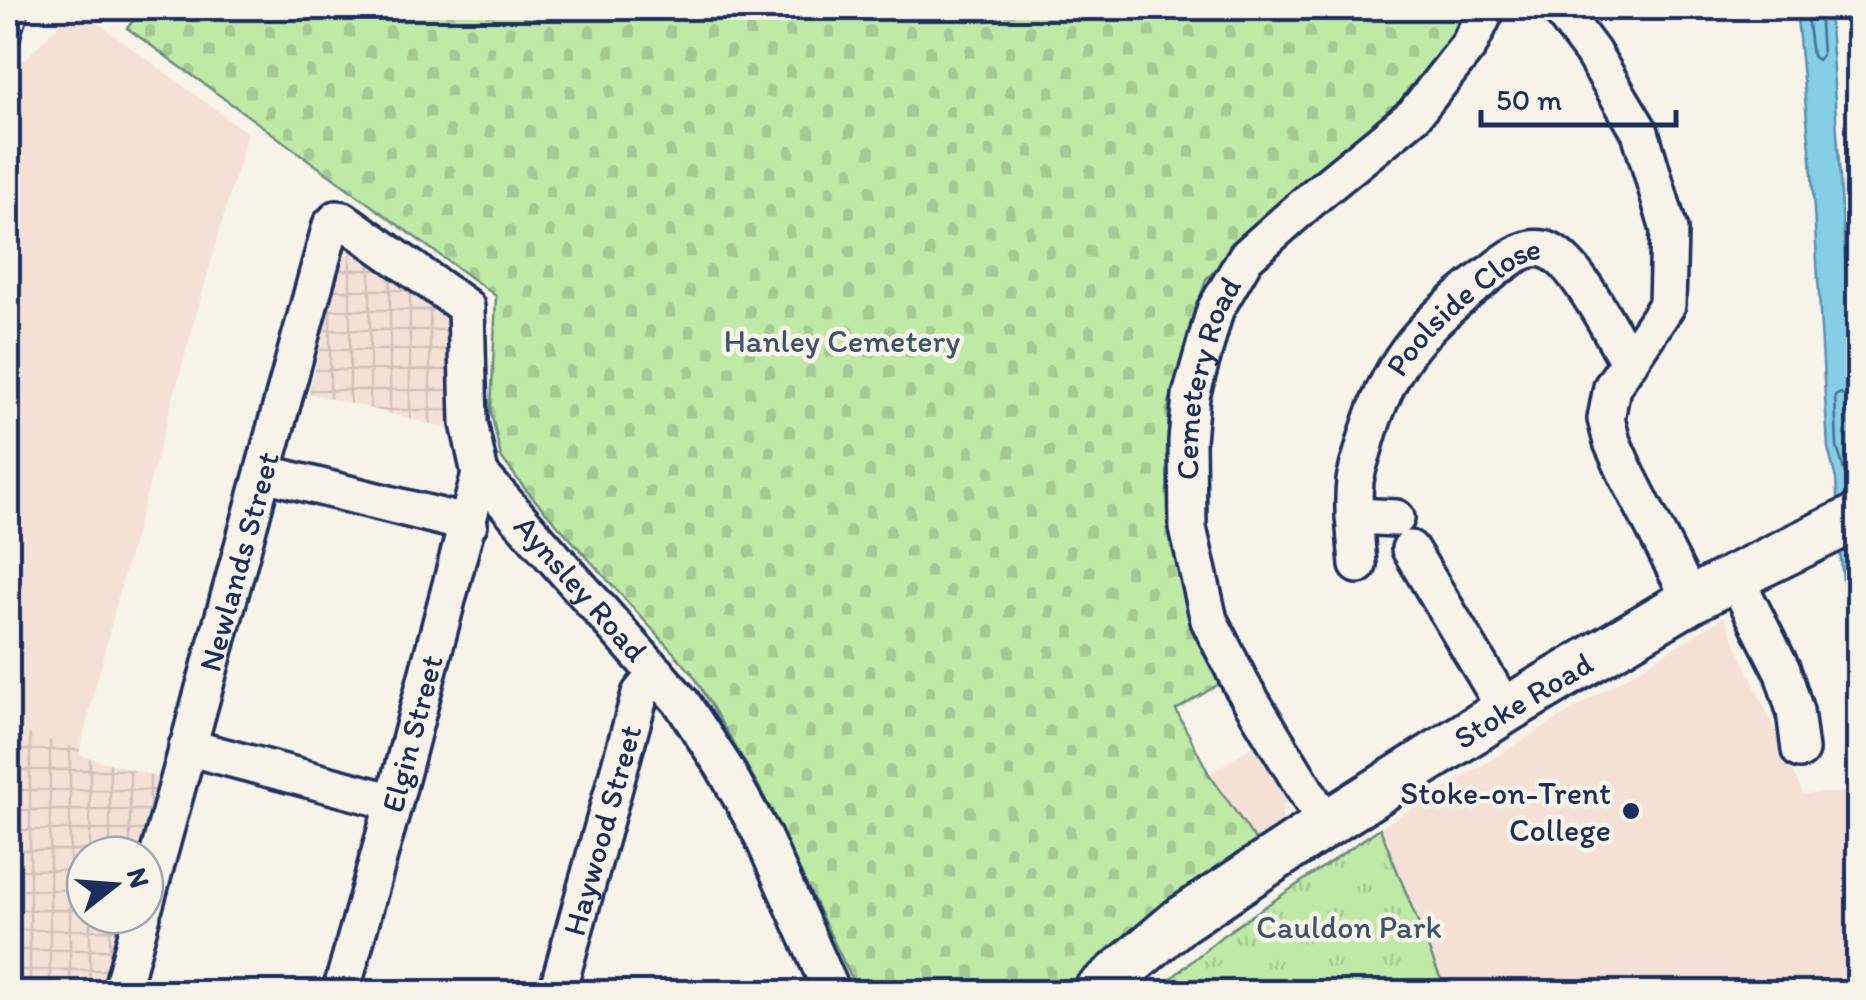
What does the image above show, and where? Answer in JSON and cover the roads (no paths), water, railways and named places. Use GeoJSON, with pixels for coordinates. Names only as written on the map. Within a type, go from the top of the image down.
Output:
{"type":"FeatureCollection","features":[{"type":"Feature","properties":{"kind":"main road","name":"Stoke Road"},"geometry":{"type":"LineString","coordinates":[[1096,992],[1180,921],[1506,710],[1691,600],[1858,517]]}},
{"type":"Feature","properties":{"kind":"street","name":"Cemetery Road"},"geometry":{"type":"LineString","coordinates":[[1326,824],[1240,684],[1209,620],[1188,528],[1191,396],[1215,310],[1246,257],[1414,115],[1470,45],[1487,8]]}},
{"type":"Feature","properties":{"kind":"street"},"geometry":{"type":"LineString","coordinates":[[1560,8],[1592,52],[1640,132],[1669,230],[1667,305],[1612,387],[1606,418],[1626,473],[1691,600]]}},
{"type":"Feature","properties":{"kind":"street","name":"Newlands Street"},"geometry":{"type":"LineString","coordinates":[[163,835],[331,225],[336,220]]}},
{"type":"Feature","properties":{"kind":"street","name":"Aynsley Road"},"geometry":{"type":"LineString","coordinates":[[336,220],[343,220],[466,307],[469,424],[480,474],[682,704],[762,835],[832,992]]}},
{"type":"Feature","properties":{"kind":"street","name":"Poolside Close"},"geometry":{"type":"LineString","coordinates":[[1358,565],[1355,478],[1375,407],[1420,332],[1452,302],[1520,252],[1542,248],[1560,256],[1582,283],[1629,363]]}},
{"type":"Feature","properties":{"kind":"street"},"geometry":{"type":"LineString","coordinates":[[264,473],[469,524]]}},
{"type":"Feature","properties":{"kind":"street","name":"Elgin Street"},"geometry":{"type":"LineString","coordinates":[[341,992],[480,474]]}},
{"type":"Feature","properties":{"kind":"street"},"geometry":{"type":"LineString","coordinates":[[1354,516],[1402,533],[1506,710]]}},
{"type":"Feature","properties":{"kind":"street"},"geometry":{"type":"LineString","coordinates":[[1734,577],[1782,670],[1795,711],[1800,750]]}},
{"type":"Feature","properties":{"kind":"street","name":"Haywood Street"},"geometry":{"type":"LineString","coordinates":[[557,992],[640,694],[656,674]]}},
{"type":"Feature","properties":{"kind":"street"},"geometry":{"type":"LineString","coordinates":[[187,747],[394,802]]}},
{"type":"Feature","properties":{"kind":"street"},"geometry":{"type":"LineString","coordinates":[[121,992],[137,935]]}},
{"type":"Feature","properties":{"kind":"water"},"geometry":{"type":"Polygon","coordinates":[[[1796,8],[1829,8],[1856,427],[1858,662],[1851,658],[1836,479],[1828,448],[1811,159],[1796,8]]]}},
{"type":"Feature","properties":{"kind":"railway"},"geometry":{"type":"LineString","coordinates":[[8,68],[25,8]]}},
{"type":"Feature","properties":{"kind":"place","name":"Stoke-on-Trent College"},"geometry":{"type":"Point","coordinates":[1631,811]}},
{"type":"Feature","properties":{"kind":"park label","name":"Hanley Cemetery"},"geometry":{"type":"Point","coordinates":[842,341]}},
{"type":"Feature","properties":{"kind":"park label","name":"Cauldon Park"},"geometry":{"type":"Point","coordinates":[1349,927]}}]}
